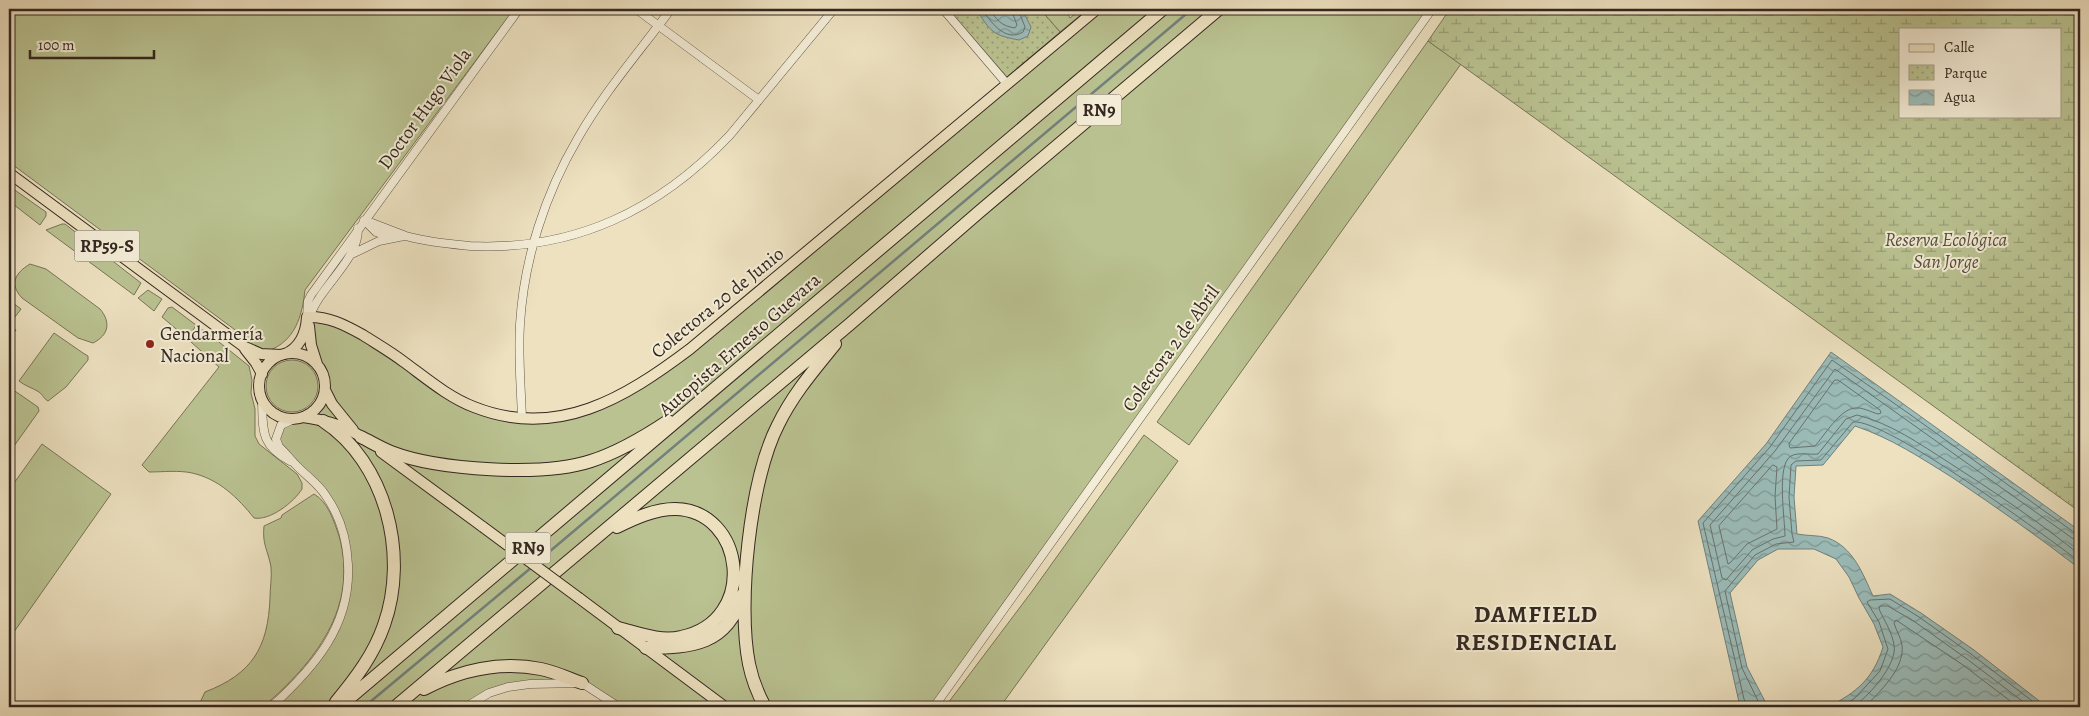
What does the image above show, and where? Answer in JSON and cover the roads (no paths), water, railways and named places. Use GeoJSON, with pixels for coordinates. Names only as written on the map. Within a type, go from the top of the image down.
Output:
{"type":"FeatureCollection","features":[{"type":"Feature","properties":{"kind":"highway","name":"Autopista Ernesto Guevara"},"geometry":{"type":"LineString","coordinates":[[339,707],[1163,9]]}},
{"type":"Feature","properties":{"kind":"highway","name":"RN9"},"geometry":{"type":"LineString","coordinates":[[396,707],[850,324],[1219,9]]}},
{"type":"Feature","properties":{"kind":"highway"},"geometry":{"type":"LineString","coordinates":[[765,707],[750,665],[745,632],[746,584],[750,538],[758,483],[777,426],[800,388],[850,324]]}},
{"type":"Feature","properties":{"kind":"highway"},"geometry":{"type":"LineString","coordinates":[[357,434],[390,452],[411,458],[485,468],[552,470],[590,461],[628,445],[716,389]]}},
{"type":"Feature","properties":{"kind":"highway"},"geometry":{"type":"LineString","coordinates":[[323,420],[346,438],[366,467],[385,508],[394,549],[391,598],[384,624],[367,662],[332,707]]}},
{"type":"Feature","properties":{"kind":"highway"},"geometry":{"type":"LineString","coordinates":[[597,537],[629,521],[654,512],[675,509],[690,511],[706,520],[720,532],[730,548],[734,566],[732,593],[728,604],[718,618],[707,627],[680,638],[664,639],[618,628]]}},
{"type":"Feature","properties":{"kind":"highway"},"geometry":{"type":"LineString","coordinates":[[646,648],[690,646],[705,641],[717,634],[727,625],[735,613],[746,584]]}},
{"type":"Feature","properties":{"kind":"highway"},"geometry":{"type":"LineString","coordinates":[[396,707],[440,682],[472,670],[526,667],[548,671],[582,683]]}},
{"type":"Feature","properties":{"kind":"main road","name":"Colectora 20 de Junio"},"geometry":{"type":"LineString","coordinates":[[308,317],[323,318],[348,326],[402,360],[434,384],[474,407],[522,419],[556,418],[591,409],[632,390],[690,349],[1097,9]]}},
{"type":"Feature","properties":{"kind":"main road","name":"RP59-S"},"geometry":{"type":"LineString","coordinates":[[9,174],[243,346],[261,354],[283,355]]}},
{"type":"Feature","properties":{"kind":"main road","name":"Doctor Hugo Viola"},"geometry":{"type":"LineString","coordinates":[[283,355],[291,352],[301,341],[308,317]]}},
{"type":"Feature","properties":{"kind":"main road","name":"Doctor Hugo Viola"},"geometry":{"type":"LineString","coordinates":[[308,317],[310,337],[317,364]]}},
{"type":"Feature","properties":{"kind":"main road","name":"RP59-S"},"geometry":{"type":"LineString","coordinates":[[243,346],[262,374]]}},
{"type":"Feature","properties":{"kind":"main road"},"geometry":{"type":"LineString","coordinates":[[357,434],[323,420],[278,416],[266,406],[262,399],[260,387],[262,374],[270,363],[283,355],[302,355],[317,364],[322,372],[325,390],[332,404],[357,434],[725,707]]}},
{"type":"Feature","properties":{"kind":"main road"},"geometry":{"type":"LineString","coordinates":[[298,418],[318,407],[325,390]]}},
{"type":"Feature","properties":{"kind":"street","name":"Doctor Hugo Viola"},"geometry":{"type":"LineString","coordinates":[[308,317],[308,301],[311,295],[519,9]]}},
{"type":"Feature","properties":{"kind":"street"},"geometry":{"type":"LineString","coordinates":[[636,9],[759,100]]}},
{"type":"Feature","properties":{"kind":"street"},"geometry":{"type":"LineString","coordinates":[[522,419],[519,354],[520,323],[528,266],[552,189],[578,137],[671,9]]}},
{"type":"Feature","properties":{"kind":"street"},"geometry":{"type":"LineString","coordinates":[[364,220],[406,236],[459,245],[480,246],[510,246],[534,243],[589,230],[613,221],[660,196],[686,177],[712,154],[834,9]]}},
{"type":"Feature","properties":{"kind":"street"},"geometry":{"type":"LineString","coordinates":[[943,9],[1006,84]]}},
{"type":"Feature","properties":{"kind":"street","name":"Colectora 2 de Abril"},"geometry":{"type":"LineString","coordinates":[[934,707],[1432,9]]}},
{"type":"Feature","properties":{"kind":"street"},"geometry":{"type":"LineString","coordinates":[[364,220],[376,232],[392,238]]}},
{"type":"Feature","properties":{"kind":"street","name":"Doctor Hugo Viola"},"geometry":{"type":"LineString","coordinates":[[308,317],[319,297],[350,255],[357,240],[358,228]]}},
{"type":"Feature","properties":{"kind":"street"},"geometry":{"type":"LineString","coordinates":[[350,255],[369,244],[406,236]]}},
{"type":"Feature","properties":{"kind":"street"},"geometry":{"type":"LineString","coordinates":[[262,399],[263,432],[268,444],[311,478],[327,497],[340,523],[348,552],[347,596],[342,614],[326,648],[291,690],[271,707]]}},
{"type":"Feature","properties":{"kind":"street"},"geometry":{"type":"LineString","coordinates":[[294,464],[279,447],[276,439],[281,425],[298,418]]}},
{"type":"Feature","properties":{"kind":"street"},"geometry":{"type":"LineString","coordinates":[[466,707],[489,693],[508,687],[530,684],[582,683],[619,707]]}},
{"type":"Feature","properties":{"kind":"water"},"geometry":{"type":"Polygon","coordinates":[[[976,9],[1022,9],[1031,27],[1028,36],[1019,40],[997,34],[989,28],[976,9]]]}},
{"type":"Feature","properties":{"kind":"water"},"geometry":{"type":"Polygon","coordinates":[[[1831,352],[2080,531],[2080,569],[2017,522],[1953,478],[1893,442],[1855,426],[1823,465],[1796,466],[1794,497],[1797,534],[1824,537],[1837,542],[1856,562],[1873,596],[1890,594],[1921,613],[1974,650],[2047,707],[1828,707],[1856,690],[1863,683],[1874,668],[1883,647],[1874,624],[1849,577],[1836,559],[1814,549],[1778,549],[1758,560],[1730,593],[1747,667],[1768,707],[1744,707],[1739,702],[1698,521],[1766,444],[1831,352]]]}},
{"type":"Feature","properties":{"kind":"waterway"},"geometry":{"type":"LineString","coordinates":[[536,563],[1192,9]]}},
{"type":"Feature","properties":{"kind":"waterway"},"geometry":{"type":"LineString","coordinates":[[364,707],[532,567]]}},
{"type":"Feature","properties":{"kind":"place","name":"Gendarmería Nacional"},"geometry":{"type":"Point","coordinates":[150,344]}},
{"type":"Feature","properties":{"kind":"district","name":"DAMFIELD RESIDENCIAL"},"geometry":{"type":"Point","coordinates":[1536,628]}},
{"type":"Feature","properties":{"kind":"park label","name":"Reserva Ecológica San Jorge"},"geometry":{"type":"Point","coordinates":[1946,250]}}]}
